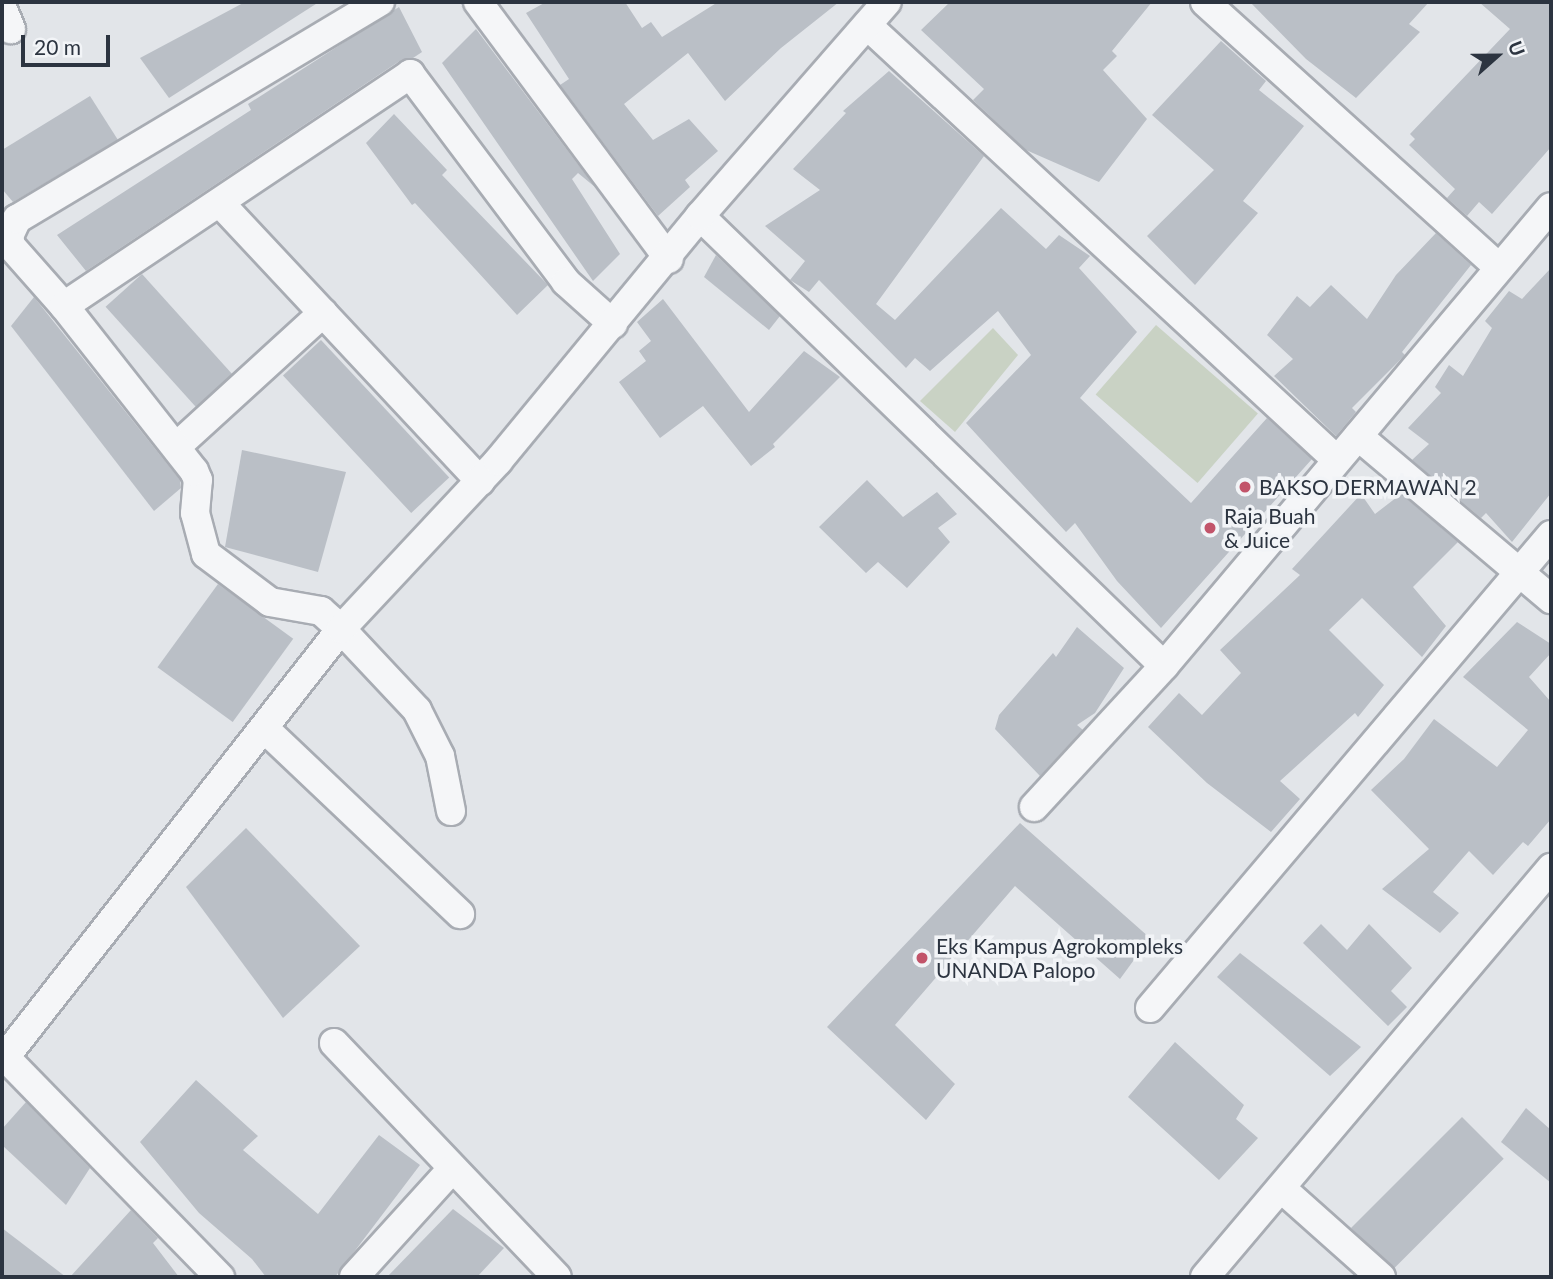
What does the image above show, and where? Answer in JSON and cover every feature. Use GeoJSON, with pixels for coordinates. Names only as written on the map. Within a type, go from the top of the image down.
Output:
{"type":"FeatureCollection","features":[{"type":"Feature","properties":{"kind":"street"},"geometry":{"type":"LineString","coordinates":[[380,2],[17,219],[9,236],[11,246],[64,306],[176,447],[198,480],[195,513],[206,554],[270,601],[321,611],[341,629],[417,710],[440,756],[451,811]]}},
{"type":"Feature","properties":{"kind":"street"},"geometry":{"type":"LineString","coordinates":[[478,2],[669,259]]}},
{"type":"Feature","properties":{"kind":"street"},"geometry":{"type":"LineString","coordinates":[[220,1277],[3,1059],[341,629],[480,481],[669,259],[700,216],[887,2]]}},
{"type":"Feature","properties":{"kind":"street"},"geometry":{"type":"LineString","coordinates":[[1205,2],[1498,267]]}},
{"type":"Feature","properties":{"kind":"street"},"geometry":{"type":"LineString","coordinates":[[867,25],[1337,460]]}},
{"type":"Feature","properties":{"kind":"street"},"geometry":{"type":"LineString","coordinates":[[64,306],[219,203],[381,89],[410,74],[566,282],[614,324]]}},
{"type":"Feature","properties":{"kind":"street"},"geometry":{"type":"LineString","coordinates":[[219,203],[480,481]]}},
{"type":"Feature","properties":{"kind":"street"},"geometry":{"type":"LineString","coordinates":[[1034,807],[1164,666],[1551,207]]}},
{"type":"Feature","properties":{"kind":"street"},"geometry":{"type":"LineString","coordinates":[[700,216],[1164,666]]}},
{"type":"Feature","properties":{"kind":"street"},"geometry":{"type":"LineString","coordinates":[[176,447],[323,313]]}},
{"type":"Feature","properties":{"kind":"street"},"geometry":{"type":"LineString","coordinates":[[1358,436],[1518,575],[1551,599]]}},
{"type":"Feature","properties":{"kind":"street"},"geometry":{"type":"LineString","coordinates":[[1150,1008],[1551,535]]}},
{"type":"Feature","properties":{"kind":"street"},"geometry":{"type":"LineString","coordinates":[[265,729],[460,914]]}},
{"type":"Feature","properties":{"kind":"street"},"geometry":{"type":"LineString","coordinates":[[1205,1277],[1551,869]]}},
{"type":"Feature","properties":{"kind":"street"},"geometry":{"type":"LineString","coordinates":[[334,1043],[451,1170],[557,1277]]}},
{"type":"Feature","properties":{"kind":"street"},"geometry":{"type":"LineString","coordinates":[[354,1277],[451,1170]]}},
{"type":"Feature","properties":{"kind":"street"},"geometry":{"type":"LineString","coordinates":[[1281,1188],[1381,1277]]}},
{"type":"Feature","properties":{"kind":"green space"},"geometry":{"type":"Polygon","coordinates":[[[1156,325],[1258,414],[1198,483],[1096,394],[1156,325]]]}},
{"type":"Feature","properties":{"kind":"green space"},"geometry":{"type":"Polygon","coordinates":[[[993,328],[1018,355],[955,432],[920,401],[993,328]]]}},
{"type":"Feature","properties":{"kind":"building"},"geometry":{"type":"Polygon","coordinates":[[[245,2],[319,2],[169,98],[140,58],[245,2]]]}},
{"type":"Feature","properties":{"kind":"building"},"geometry":{"type":"Polygon","coordinates":[[[546,2],[625,2],[642,28],[651,22],[662,37],[718,2],[839,2],[781,48],[725,101],[688,53],[624,104],[653,140],[689,119],[718,151],[685,180],[690,187],[658,216],[560,85],[569,79],[526,13],[546,2]]]}},
{"type":"Feature","properties":{"kind":"building"},"geometry":{"type":"Polygon","coordinates":[[[950,2],[1152,2],[1112,51],[1117,56],[1103,70],[1147,119],[1099,182],[1026,150],[973,100],[984,89],[921,30],[950,2]]]}},
{"type":"Feature","properties":{"kind":"building"},"geometry":{"type":"Polygon","coordinates":[[[1250,2],[1429,2],[1409,24],[1420,32],[1356,98],[1306,59],[1250,2]]]}},
{"type":"Feature","properties":{"kind":"building"},"geometry":{"type":"Polygon","coordinates":[[[1479,2],[1551,2],[1551,147],[1492,214],[1479,202],[1467,216],[1447,198],[1455,189],[1409,145],[1415,139],[1410,134],[1510,29],[1479,2]]]}},
{"type":"Feature","properties":{"kind":"building"},"geometry":{"type":"Polygon","coordinates":[[[399,7],[422,52],[413,58],[401,60],[86,271],[57,235],[251,110],[248,104],[399,7]]]}},
{"type":"Feature","properties":{"kind":"building"},"geometry":{"type":"Polygon","coordinates":[[[476,29],[595,187],[578,173],[572,179],[620,254],[593,281],[442,63],[476,29]]]}},
{"type":"Feature","properties":{"kind":"building"},"geometry":{"type":"Polygon","coordinates":[[[1221,41],[1266,81],[1259,90],[1304,126],[1243,201],[1258,213],[1195,285],[1147,236],[1214,170],[1152,115],[1221,41]]]}},
{"type":"Feature","properties":{"kind":"building"},"geometry":{"type":"Polygon","coordinates":[[[889,71],[984,156],[876,304],[895,320],[1001,208],[1046,249],[1059,235],[1090,256],[1079,268],[1137,332],[1080,398],[1191,503],[1267,418],[1312,459],[1161,628],[1117,581],[1075,523],[1066,532],[966,423],[1031,355],[998,311],[930,371],[915,358],[906,368],[819,280],[809,292],[790,280],[805,261],[765,226],[820,190],[793,169],[846,113],[843,111],[889,71]]]}},
{"type":"Feature","properties":{"kind":"building"},"geometry":{"type":"Polygon","coordinates":[[[90,96],[118,140],[13,202],[2,189],[2,150],[90,96]]]}},
{"type":"Feature","properties":{"kind":"building"},"geometry":{"type":"Polygon","coordinates":[[[394,114],[447,170],[442,175],[548,285],[517,315],[415,203],[412,205],[366,143],[394,114]]]}},
{"type":"Feature","properties":{"kind":"building"},"geometry":{"type":"Polygon","coordinates":[[[1436,233],[1471,265],[1402,352],[1405,355],[1352,408],[1356,412],[1336,436],[1274,376],[1293,359],[1267,335],[1297,296],[1310,307],[1331,285],[1367,319],[1396,275],[1436,233]]]}},
{"type":"Feature","properties":{"kind":"building"},"geometry":{"type":"Polygon","coordinates":[[[716,255],[780,316],[769,330],[704,277],[716,255]]]}},
{"type":"Feature","properties":{"kind":"building"},"geometry":{"type":"Polygon","coordinates":[[[1551,268],[1551,493],[1512,542],[1486,513],[1481,518],[1412,460],[1429,444],[1408,428],[1441,393],[1435,387],[1449,365],[1463,376],[1492,328],[1485,321],[1509,291],[1522,299],[1551,268]]]}},
{"type":"Feature","properties":{"kind":"building"},"geometry":{"type":"Polygon","coordinates":[[[142,274],[232,374],[196,407],[106,307],[142,274]]]}},
{"type":"Feature","properties":{"kind":"building"},"geometry":{"type":"Polygon","coordinates":[[[34,297],[180,480],[181,488],[154,511],[11,326],[34,297]]]}},
{"type":"Feature","properties":{"kind":"building"},"geometry":{"type":"Polygon","coordinates":[[[663,299],[749,412],[804,351],[840,377],[773,444],[775,447],[751,466],[703,406],[660,438],[619,382],[646,361],[639,351],[651,341],[637,322],[663,299]]]}},
{"type":"Feature","properties":{"kind":"building"},"geometry":{"type":"Polygon","coordinates":[[[321,340],[449,477],[411,513],[283,375],[321,340]]]}},
{"type":"Feature","properties":{"kind":"building"},"geometry":{"type":"Polygon","coordinates":[[[242,450],[346,472],[318,572],[225,547],[242,450]]]}},
{"type":"Feature","properties":{"kind":"building"},"geometry":{"type":"Polygon","coordinates":[[[867,480],[903,517],[937,492],[957,514],[938,528],[950,542],[907,588],[878,562],[866,573],[819,527],[867,480]]]}},
{"type":"Feature","properties":{"kind":"building"},"geometry":{"type":"Polygon","coordinates":[[[1361,494],[1375,514],[1401,494],[1458,542],[1413,587],[1446,626],[1422,657],[1362,598],[1329,630],[1384,685],[1358,717],[1355,713],[1280,781],[1300,799],[1271,832],[1207,783],[1148,727],[1179,693],[1202,715],[1241,673],[1220,650],[1300,575],[1292,569],[1361,494]]]}},
{"type":"Feature","properties":{"kind":"building"},"geometry":{"type":"Polygon","coordinates":[[[218,584],[293,639],[233,722],[157,667],[218,584]]]}},
{"type":"Feature","properties":{"kind":"building"},"geometry":{"type":"Polygon","coordinates":[[[1517,622],[1551,644],[1551,653],[1529,677],[1551,702],[1551,819],[1528,846],[1523,842],[1493,875],[1469,851],[1433,892],[1459,913],[1440,933],[1382,889],[1429,849],[1371,790],[1404,759],[1434,719],[1497,767],[1528,730],[1463,677],[1517,622]]]}},
{"type":"Feature","properties":{"kind":"building"},"geometry":{"type":"Polygon","coordinates":[[[1077,627],[1124,668],[1095,713],[1077,725],[1083,730],[1040,776],[995,729],[999,715],[1053,653],[1056,657],[1077,627]]]}},
{"type":"Feature","properties":{"kind":"building","name":"Eks Kampus Agrokompleks UNANDA Palopo"},"geometry":{"type":"Polygon","coordinates":[[[1020,823],[1150,938],[1120,979],[1015,886],[895,1025],[955,1084],[926,1120],[827,1027],[1020,823]]]}},
{"type":"Feature","properties":{"kind":"building"},"geometry":{"type":"Polygon","coordinates":[[[246,828],[360,946],[283,1018],[186,887],[246,828]]]}},
{"type":"Feature","properties":{"kind":"building"},"geometry":{"type":"Polygon","coordinates":[[[1321,924],[1347,950],[1369,924],[1412,968],[1391,991],[1407,1007],[1388,1026],[1303,943],[1321,924]]]}},
{"type":"Feature","properties":{"kind":"building"},"geometry":{"type":"Polygon","coordinates":[[[1240,953],[1361,1047],[1330,1076],[1217,977],[1240,953]]]}},
{"type":"Feature","properties":{"kind":"building"},"geometry":{"type":"Polygon","coordinates":[[[1175,1042],[1244,1105],[1236,1119],[1258,1138],[1219,1180],[1128,1097],[1175,1042]]]}},
{"type":"Feature","properties":{"kind":"building"},"geometry":{"type":"Polygon","coordinates":[[[196,1080],[258,1136],[243,1150],[318,1214],[379,1135],[420,1165],[335,1277],[266,1277],[252,1259],[199,1213],[140,1142],[196,1080]]]}},
{"type":"Feature","properties":{"kind":"building"},"geometry":{"type":"Polygon","coordinates":[[[26,1102],[90,1168],[66,1205],[2,1145],[2,1129],[26,1102]]]}},
{"type":"Feature","properties":{"kind":"building"},"geometry":{"type":"Polygon","coordinates":[[[1526,1108],[1551,1130],[1551,1183],[1501,1142],[1526,1108]]]}},
{"type":"Feature","properties":{"kind":"building"},"geometry":{"type":"Polygon","coordinates":[[[1462,1117],[1504,1159],[1393,1270],[1351,1228],[1462,1117]]]}},
{"type":"Feature","properties":{"kind":"building"},"geometry":{"type":"Polygon","coordinates":[[[453,1209],[504,1248],[477,1277],[387,1277],[453,1209]]]}},
{"type":"Feature","properties":{"kind":"building"},"geometry":{"type":"Polygon","coordinates":[[[131,1210],[158,1238],[153,1243],[179,1277],[70,1277],[131,1210]]]}},
{"type":"Feature","properties":{"kind":"building"},"geometry":{"type":"Polygon","coordinates":[[[2,1228],[66,1277],[2,1277],[2,1228]]]}},
{"type":"Feature","properties":{"kind":"place","name":"BAKSO DERMAWAN 2"},"geometry":{"type":"Point","coordinates":[1245,487]}},
{"type":"Feature","properties":{"kind":"place","name":"Raja Buah & Juice"},"geometry":{"type":"Point","coordinates":[1210,528]}},
{"type":"Feature","properties":{"kind":"place","name":"Eks Kampus Agrokompleks UNANDA Palopo"},"geometry":{"type":"Point","coordinates":[922,958]}}]}
